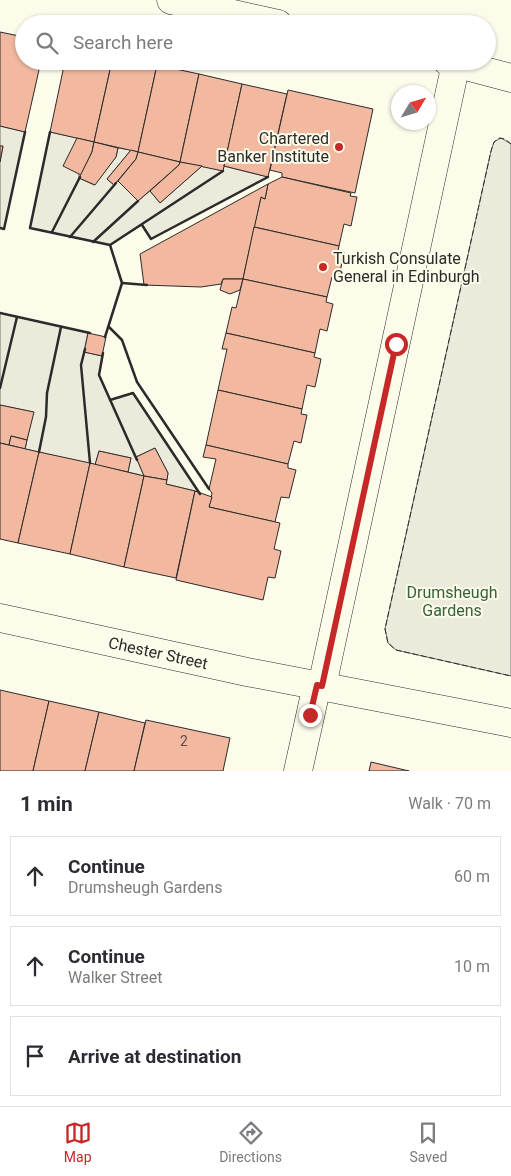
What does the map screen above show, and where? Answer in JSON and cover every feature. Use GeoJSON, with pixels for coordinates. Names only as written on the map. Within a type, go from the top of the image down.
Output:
{"type":"FeatureCollection","features":[{"type":"Feature","properties":{"kind":"street"},"geometry":{"type":"LineString","coordinates":[[171,0],[238,15]]}},
{"type":"Feature","properties":{"kind":"street"},"geometry":{"type":"LineString","coordinates":[[298,771],[320,686],[450,70]]}},
{"type":"Feature","properties":{"kind":"street"},"geometry":{"type":"LineString","coordinates":[[482,70],[511,78]]}},
{"type":"Feature","properties":{"kind":"street","name":"Chester Street"},"geometry":{"type":"LineString","coordinates":[[0,618],[320,686]]}},
{"type":"Feature","properties":{"kind":"street"},"geometry":{"type":"LineString","coordinates":[[320,686],[511,723]]}},
{"type":"Feature","properties":{"kind":"green space"},"geometry":{"type":"Polygon","coordinates":[[[0,126],[25,132],[4,229],[0,228],[0,162],[3,147],[0,146],[0,126]]]}},
{"type":"Feature","properties":{"kind":"green space"},"geometry":{"type":"Polygon","coordinates":[[[50,132],[77,138],[79,178],[94,185],[116,157],[118,148],[131,150],[107,179],[114,185],[118,181],[138,201],[150,191],[160,203],[202,166],[223,171],[224,166],[268,177],[151,239],[142,225],[110,245],[30,228],[50,132]]]}},
{"type":"Feature","properties":{"kind":"green space","name":"Drumsheugh Gardens"},"geometry":{"type":"Polygon","coordinates":[[[501,138],[511,144],[511,676],[396,650],[388,643],[385,629],[491,151],[494,142],[501,138]]]}},
{"type":"Feature","properties":{"kind":"green space"},"geometry":{"type":"Polygon","coordinates":[[[0,313],[88,333],[84,352],[102,356],[99,375],[110,400],[133,393],[201,495],[195,491],[166,484],[168,473],[155,448],[136,457],[144,476],[128,472],[131,458],[99,451],[95,465],[25,449],[33,412],[0,405],[0,313]]]}},
{"type":"Feature","properties":{"kind":"building"},"geometry":{"type":"Polygon","coordinates":[[[0,32],[15,35],[15,70],[39,70],[25,132],[0,126],[0,32]]]}},
{"type":"Feature","properties":{"kind":"building"},"geometry":{"type":"Polygon","coordinates":[[[63,70],[110,70],[94,142],[50,132],[63,70]]]}},
{"type":"Feature","properties":{"kind":"building"},"geometry":{"type":"Polygon","coordinates":[[[110,70],[156,70],[138,152],[94,142],[110,70]]]}},
{"type":"Feature","properties":{"kind":"building"},"geometry":{"type":"Polygon","coordinates":[[[156,70],[180,70],[199,74],[180,162],[138,152],[156,70]]]}},
{"type":"Feature","properties":{"kind":"building"},"geometry":{"type":"Polygon","coordinates":[[[199,74],[242,84],[223,171],[180,162],[199,74]]]}},
{"type":"Feature","properties":{"kind":"building"},"geometry":{"type":"Polygon","coordinates":[[[242,84],[287,94],[268,177],[224,166],[242,84]]]}},
{"type":"Feature","properties":{"kind":"building"},"geometry":{"type":"Polygon","coordinates":[[[288,90],[373,109],[355,193],[282,177],[282,173],[270,170],[288,90]]]}},
{"type":"Feature","properties":{"kind":"building"},"geometry":{"type":"Polygon","coordinates":[[[77,138],[94,142],[92,152],[81,175],[63,166],[77,138]]]}},
{"type":"Feature","properties":{"kind":"building"},"geometry":{"type":"Polygon","coordinates":[[[94,142],[118,148],[116,157],[95,185],[79,178],[92,152],[94,142]]]}},
{"type":"Feature","properties":{"kind":"building"},"geometry":{"type":"Polygon","coordinates":[[[0,146],[3,146],[0,162],[0,146]]]}},
{"type":"Feature","properties":{"kind":"building"},"geometry":{"type":"Polygon","coordinates":[[[131,150],[138,152],[136,159],[114,185],[107,179],[131,150]]]}},
{"type":"Feature","properties":{"kind":"building"},"geometry":{"type":"Polygon","coordinates":[[[138,152],[180,162],[179,165],[138,201],[118,181],[136,159],[138,152]]]}},
{"type":"Feature","properties":{"kind":"building"},"geometry":{"type":"Polygon","coordinates":[[[180,162],[202,166],[160,203],[150,191],[180,162]]]}},
{"type":"Feature","properties":{"kind":"building"},"geometry":{"type":"Polygon","coordinates":[[[282,177],[351,193],[350,196],[357,197],[351,226],[344,224],[339,246],[254,227],[261,197],[265,199],[268,184],[282,177]]]}},
{"type":"Feature","properties":{"kind":"building"},"geometry":{"type":"Polygon","coordinates":[[[268,184],[265,199],[261,197],[243,279],[223,279],[221,284],[201,287],[144,285],[140,254],[268,184]]]}},
{"type":"Feature","properties":{"kind":"building"},"geometry":{"type":"Polygon","coordinates":[[[254,227],[339,246],[338,251],[344,252],[339,278],[332,277],[327,297],[243,279],[254,227]]]}},
{"type":"Feature","properties":{"kind":"building"},"geometry":{"type":"Polygon","coordinates":[[[223,279],[243,279],[240,290],[230,294],[220,290],[223,279]]]}},
{"type":"Feature","properties":{"kind":"building"},"geometry":{"type":"Polygon","coordinates":[[[243,279],[327,297],[326,302],[333,304],[327,331],[320,329],[315,353],[226,333],[232,307],[236,308],[243,279]]]}},
{"type":"Feature","properties":{"kind":"building"},"geometry":{"type":"Polygon","coordinates":[[[88,333],[106,337],[102,356],[84,352],[88,333]]]}},
{"type":"Feature","properties":{"kind":"building"},"geometry":{"type":"Polygon","coordinates":[[[226,333],[315,353],[314,357],[321,359],[315,387],[307,385],[302,409],[218,390],[227,349],[222,349],[226,333]]]}},
{"type":"Feature","properties":{"kind":"building"},"geometry":{"type":"Polygon","coordinates":[[[218,390],[302,409],[301,414],[307,415],[301,443],[294,441],[288,464],[206,445],[218,390]]]}},
{"type":"Feature","properties":{"kind":"building"},"geometry":{"type":"Polygon","coordinates":[[[0,405],[34,412],[27,440],[11,436],[9,445],[0,443],[0,405]]]}},
{"type":"Feature","properties":{"kind":"building"},"geometry":{"type":"Polygon","coordinates":[[[11,436],[27,440],[25,449],[9,445],[11,436]]]}},
{"type":"Feature","properties":{"kind":"building"},"geometry":{"type":"Polygon","coordinates":[[[0,443],[39,452],[18,543],[0,539],[0,443]]]}},
{"type":"Feature","properties":{"kind":"building"},"geometry":{"type":"Polygon","coordinates":[[[206,445],[288,464],[288,468],[296,470],[289,498],[281,497],[275,522],[209,507],[212,493],[209,489],[216,459],[203,457],[206,445]]]}},
{"type":"Feature","properties":{"kind":"building"},"geometry":{"type":"Polygon","coordinates":[[[155,448],[168,473],[167,480],[144,476],[136,457],[155,448]]]}},
{"type":"Feature","properties":{"kind":"building"},"geometry":{"type":"Polygon","coordinates":[[[99,451],[131,458],[128,472],[95,465],[99,451]]]}},
{"type":"Feature","properties":{"kind":"building"},"geometry":{"type":"Polygon","coordinates":[[[39,452],[90,463],[70,554],[18,543],[39,452]]]}},
{"type":"Feature","properties":{"kind":"building"},"geometry":{"type":"Polygon","coordinates":[[[90,463],[144,476],[124,567],[70,554],[90,463]]]}},
{"type":"Feature","properties":{"kind":"building"},"geometry":{"type":"Polygon","coordinates":[[[144,476],[167,480],[166,484],[195,491],[176,578],[124,567],[144,476]]]}},
{"type":"Feature","properties":{"kind":"building"},"geometry":{"type":"Polygon","coordinates":[[[195,491],[212,497],[209,507],[280,523],[274,549],[281,551],[275,578],[268,577],[263,600],[176,580],[195,491]]]}},
{"type":"Feature","properties":{"kind":"building"},"geometry":{"type":"Polygon","coordinates":[[[0,690],[49,701],[33,771],[0,771],[0,690]]]}},
{"type":"Feature","properties":{"kind":"building"},"geometry":{"type":"Polygon","coordinates":[[[49,701],[99,712],[85,771],[33,771],[49,701]]]}},
{"type":"Feature","properties":{"kind":"building"},"geometry":{"type":"Polygon","coordinates":[[[99,712],[145,723],[134,771],[85,771],[99,712]]]}},
{"type":"Feature","properties":{"kind":"building"},"geometry":{"type":"Polygon","coordinates":[[[146,720],[230,738],[223,771],[134,771],[146,720]]]}},
{"type":"Feature","properties":{"kind":"building"},"geometry":{"type":"Polygon","coordinates":[[[371,762],[409,771],[369,771],[371,762]]]}},
{"type":"Feature","properties":{"kind":"fence"},"geometry":{"type":"LineString","coordinates":[[511,144],[505,139],[499,138],[494,142],[491,151],[385,629],[388,643],[396,650],[511,676]]}},
{"type":"Feature","properties":{"kind":"wall"},"geometry":{"type":"LineString","coordinates":[[0,228],[4,229],[25,132]]}},
{"type":"Feature","properties":{"kind":"wall"},"geometry":{"type":"LineString","coordinates":[[50,132],[30,228],[110,245],[122,283],[105,337]]}},
{"type":"Feature","properties":{"kind":"wall"},"geometry":{"type":"LineString","coordinates":[[110,245],[223,171]]}},
{"type":"Feature","properties":{"kind":"wall"},"geometry":{"type":"LineString","coordinates":[[52,232],[80,177]]}},
{"type":"Feature","properties":{"kind":"wall"},"geometry":{"type":"LineString","coordinates":[[142,225],[151,239],[268,177]]}},
{"type":"Feature","properties":{"kind":"wall"},"geometry":{"type":"LineString","coordinates":[[70,237],[116,183]]}},
{"type":"Feature","properties":{"kind":"wall"},"geometry":{"type":"LineString","coordinates":[[93,242],[138,201]]}},
{"type":"Feature","properties":{"kind":"wall"},"geometry":{"type":"LineString","coordinates":[[122,283],[147,285]]}},
{"type":"Feature","properties":{"kind":"wall"},"geometry":{"type":"LineString","coordinates":[[0,313],[90,333]]}},
{"type":"Feature","properties":{"kind":"wall"},"geometry":{"type":"LineString","coordinates":[[0,388],[17,317]]}},
{"type":"Feature","properties":{"kind":"wall"},"geometry":{"type":"LineString","coordinates":[[39,452],[46,417],[47,393],[61,327]]}},
{"type":"Feature","properties":{"kind":"wall"},"geometry":{"type":"LineString","coordinates":[[109,327],[122,340],[137,382],[209,489]]}},
{"type":"Feature","properties":{"kind":"wall"},"geometry":{"type":"LineString","coordinates":[[85,349],[81,365],[90,463]]}},
{"type":"Feature","properties":{"kind":"wall"},"geometry":{"type":"LineString","coordinates":[[103,353],[99,375],[137,460]]}},
{"type":"Feature","properties":{"kind":"wall"},"geometry":{"type":"LineString","coordinates":[[110,400],[133,393],[200,494]]}},
{"type":"Feature","properties":{"kind":"place","name":"Chartered Banker Institute"},"geometry":{"type":"Point","coordinates":[339,147]}},
{"type":"Feature","properties":{"kind":"place","name":"Turkish Consulate General in Edinburgh"},"geometry":{"type":"Point","coordinates":[323,267]}},
{"type":"Feature","properties":{"kind":"route"},"geometry":{"type":"LineString","coordinates":[[310,715],[317,685],[322,686],[396,344]]}}]}
